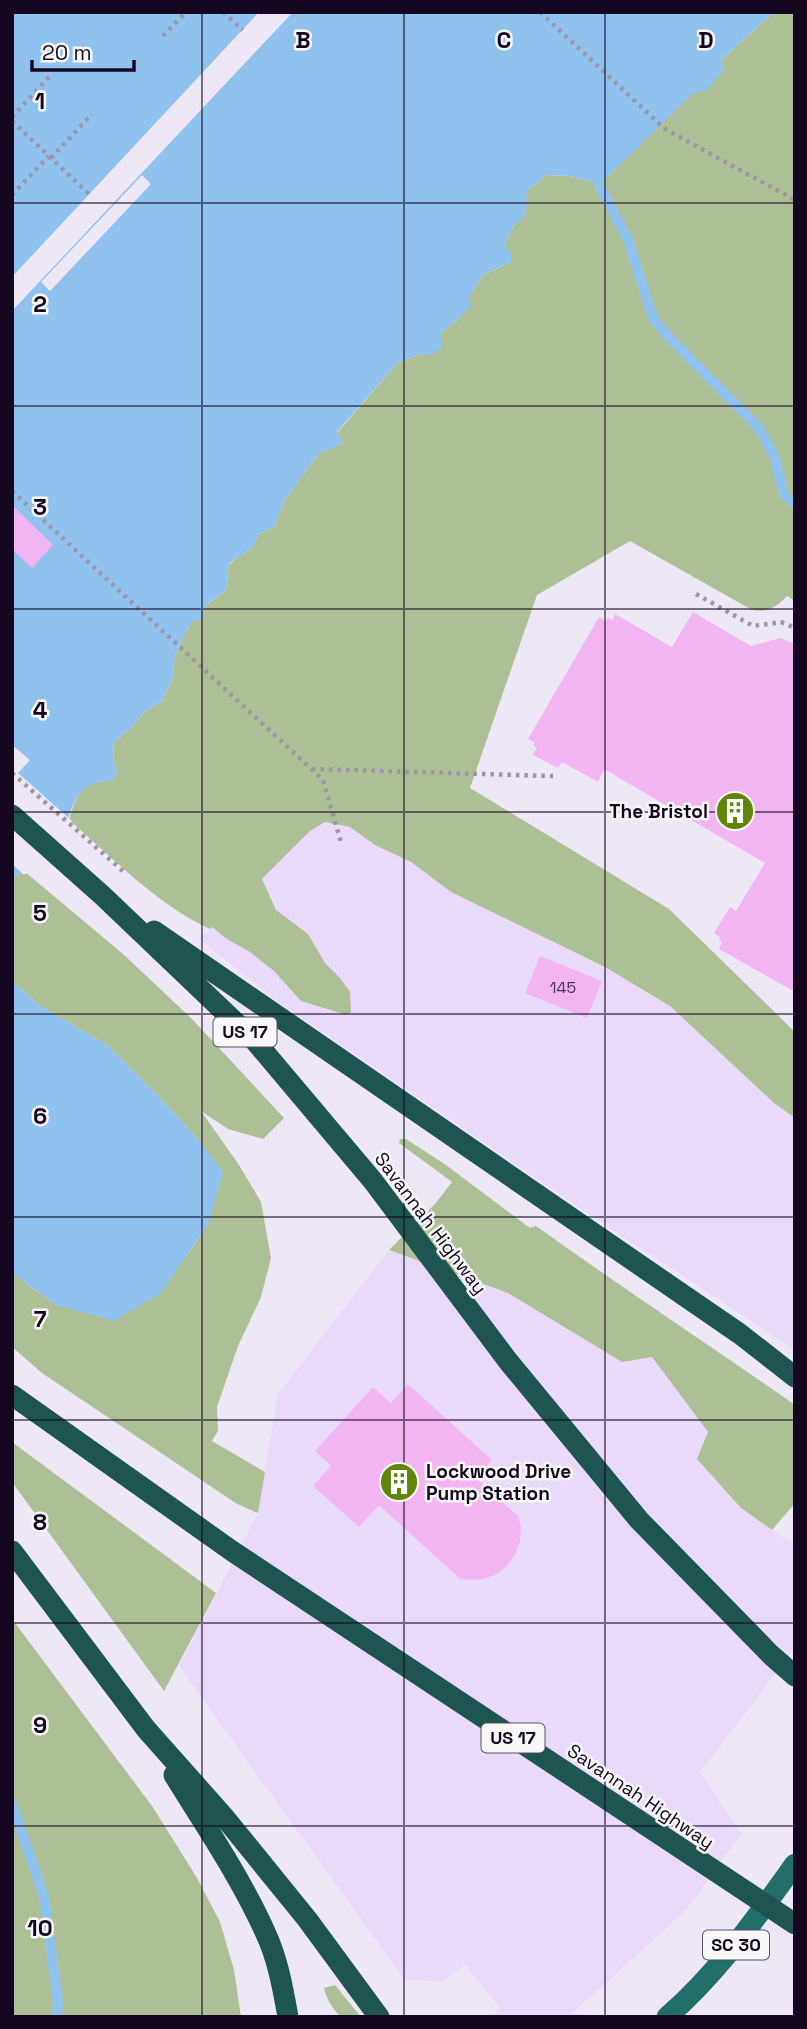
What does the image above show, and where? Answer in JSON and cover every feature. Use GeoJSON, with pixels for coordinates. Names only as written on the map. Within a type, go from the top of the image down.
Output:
{"type":"FeatureCollection","features":[{"type":"Feature","properties":{"kind":"highway","name":"Savannah Highway"},"geometry":{"type":"LineString","coordinates":[[12,816],[103,896],[255,1041],[373,1181],[508,1361],[639,1520],[771,1655],[795,1676]]}},
{"type":"Feature","properties":{"kind":"highway"},"geometry":{"type":"LineString","coordinates":[[103,896],[740,1334],[795,1377]]}},
{"type":"Feature","properties":{"kind":"highway","name":"Savannah Highway"},"geometry":{"type":"LineString","coordinates":[[12,1395],[232,1551],[795,1924]]}},
{"type":"Feature","properties":{"kind":"highway"},"geometry":{"type":"LineString","coordinates":[[12,1551],[146,1729],[225,1818],[307,1919],[379,2017]]}},
{"type":"Feature","properties":{"kind":"highway"},"geometry":{"type":"LineString","coordinates":[[146,1729],[246,1893],[267,1935],[282,1980],[288,2017]]}},
{"type":"Feature","properties":{"kind":"main road","name":"SC 30"},"geometry":{"type":"LineString","coordinates":[[667,2017],[736,1945],[795,1864]]}},
{"type":"Feature","properties":{"kind":"path"},"geometry":{"type":"LineString","coordinates":[[163,36],[186,12]]}},
{"type":"Feature","properties":{"kind":"path"},"geometry":{"type":"LineString","coordinates":[[223,12],[243,30]]}},
{"type":"Feature","properties":{"kind":"path"},"geometry":{"type":"LineString","coordinates":[[540,12],[665,129],[795,200]]}},
{"type":"Feature","properties":{"kind":"path"},"geometry":{"type":"LineString","coordinates":[[50,76],[12,119],[89,194]]}},
{"type":"Feature","properties":{"kind":"path"},"geometry":{"type":"LineString","coordinates":[[12,195],[92,114]]}},
{"type":"Feature","properties":{"kind":"path"},"geometry":{"type":"LineString","coordinates":[[12,491],[323,780],[341,846]]}},
{"type":"Feature","properties":{"kind":"path"},"geometry":{"type":"LineString","coordinates":[[696,594],[752,626],[781,622],[795,628]]}},
{"type":"Feature","properties":{"kind":"path"},"geometry":{"type":"LineString","coordinates":[[311,769],[553,776]]}},
{"type":"Feature","properties":{"kind":"path"},"geometry":{"type":"LineString","coordinates":[[12,773],[124,872]]}},
{"type":"Feature","properties":{"kind":"shaded area"},"geometry":{"type":"Polygon","coordinates":[[[325,822],[350,827],[375,845],[411,862],[451,892],[605,967],[670,1006],[774,1103],[795,1118],[795,1350],[590,1215],[284,1006],[199,939],[310,831],[325,822]]]}},
{"type":"Feature","properties":{"kind":"shaded area"},"geometry":{"type":"Polygon","coordinates":[[[389,1250],[508,1293],[622,1362],[652,1357],[708,1432],[741,1508],[795,1546],[795,1648],[700,1772],[741,1834],[686,1910],[568,2017],[492,2017],[500,2007],[465,1965],[442,1981],[405,1980],[179,1666],[258,1513],[278,1394],[389,1250]]]}},
{"type":"Feature","properties":{"kind":"green space"},"geometry":{"type":"Polygon","coordinates":[[[774,12],[795,12],[795,601],[787,596],[771,608],[752,610],[630,541],[537,595],[470,788],[669,909],[795,1032],[795,1118],[774,1103],[670,1006],[605,967],[451,892],[411,862],[375,845],[350,827],[325,822],[310,831],[262,879],[276,910],[308,934],[325,963],[350,992],[351,1012],[347,1015],[301,1001],[274,971],[250,952],[212,927],[210,929],[190,919],[153,894],[69,820],[82,790],[93,783],[112,781],[117,773],[113,759],[114,742],[133,726],[143,713],[162,701],[173,677],[175,656],[186,631],[204,607],[226,590],[229,565],[250,550],[259,534],[275,526],[284,501],[318,454],[343,443],[337,433],[397,363],[421,354],[441,332],[460,318],[483,275],[511,262],[504,246],[514,225],[524,216],[526,192],[546,175],[570,176],[600,184],[694,92],[721,60],[774,12]]]}},
{"type":"Feature","properties":{"kind":"green space"},"geometry":{"type":"Polygon","coordinates":[[[24,871],[123,954],[192,1019],[284,1118],[263,1139],[228,1129],[201,1111],[261,1202],[271,1258],[261,1297],[238,1346],[217,1407],[218,1431],[212,1441],[265,1472],[258,1513],[237,1504],[42,1373],[12,1347],[12,1273],[56,1305],[187,1255],[209,1223],[197,1138],[107,1045],[40,1006],[12,981],[12,879],[24,871]]]}},
{"type":"Feature","properties":{"kind":"green space"},"geometry":{"type":"Polygon","coordinates":[[[400,1139],[406,1139],[446,1165],[530,1228],[536,1226],[795,1405],[795,1503],[772,1530],[741,1508],[697,1459],[708,1432],[652,1357],[622,1362],[508,1293],[389,1250],[435,1204],[452,1182],[399,1143],[400,1139]]]}},
{"type":"Feature","properties":{"kind":"green space"},"geometry":{"type":"Polygon","coordinates":[[[12,1442],[216,1593],[164,1691],[12,1482],[12,1442]]]}},
{"type":"Feature","properties":{"kind":"green space"},"geometry":{"type":"Polygon","coordinates":[[[12,1619],[152,1806],[197,1878],[220,1922],[234,1970],[241,2017],[12,2017],[12,1619]]]}},
{"type":"Feature","properties":{"kind":"green space"},"geometry":{"type":"Polygon","coordinates":[[[335,1985],[361,2017],[341,2017],[335,2010],[324,1988],[335,1985]]]}},
{"type":"Feature","properties":{"kind":"water"},"geometry":{"type":"Polygon","coordinates":[[[12,12],[774,12],[722,59],[723,71],[707,90],[694,93],[600,184],[570,176],[546,175],[526,192],[524,217],[514,225],[504,246],[511,252],[511,262],[483,275],[469,297],[471,305],[460,318],[441,332],[441,348],[431,355],[421,354],[397,363],[337,432],[343,443],[318,454],[284,501],[275,526],[259,534],[250,550],[229,564],[226,590],[205,606],[203,618],[193,622],[186,631],[175,656],[173,677],[162,701],[143,713],[133,726],[114,742],[113,759],[117,773],[112,781],[98,782],[80,793],[53,850],[12,879],[12,12]]]}},
{"type":"Feature","properties":{"kind":"water"},"geometry":{"type":"Polygon","coordinates":[[[12,981],[40,1006],[107,1045],[197,1138],[223,1172],[209,1223],[161,1293],[114,1321],[56,1305],[12,1273],[12,981]]]}},
{"type":"Feature","properties":{"kind":"pier"},"geometry":{"type":"Polygon","coordinates":[[[259,12],[293,12],[12,311],[12,277],[259,12]]]}},
{"type":"Feature","properties":{"kind":"pier"},"geometry":{"type":"Polygon","coordinates":[[[142,175],[151,184],[50,291],[41,282],[142,175]]]}},
{"type":"Feature","properties":{"kind":"pier"},"geometry":{"type":"Polygon","coordinates":[[[12,745],[30,760],[18,773],[72,821],[58,850],[24,875],[12,864],[12,745]]]}},
{"type":"Feature","properties":{"kind":"building"},"geometry":{"type":"Polygon","coordinates":[[[12,505],[53,545],[32,568],[12,549],[12,505]]]}},
{"type":"Feature","properties":{"kind":"building","name":"The Bristol"},"geometry":{"type":"Polygon","coordinates":[[[693,612],[751,646],[781,638],[795,644],[795,992],[719,949],[722,942],[714,933],[730,907],[736,911],[765,863],[604,769],[598,782],[562,762],[558,768],[533,755],[537,748],[533,745],[535,743],[528,739],[599,617],[606,621],[608,617],[612,620],[615,614],[672,647],[693,612]]]}},
{"type":"Feature","properties":{"kind":"building"},"geometry":{"type":"Polygon","coordinates":[[[540,956],[602,981],[587,1018],[525,993],[540,956]]]}},
{"type":"Feature","properties":{"kind":"building","name":"Lockwood Drive Pump Station"},"geometry":{"type":"Polygon","coordinates":[[[408,1384],[492,1460],[476,1478],[518,1516],[521,1527],[520,1541],[515,1555],[506,1567],[495,1575],[483,1579],[459,1578],[379,1505],[359,1527],[313,1486],[331,1466],[315,1451],[373,1387],[391,1403],[408,1384]]]}},
{"type":"Feature","properties":{"kind":"waterway"},"geometry":{"type":"LineString","coordinates":[[593,173],[628,240],[653,318],[758,427],[774,455],[784,495],[795,503]]}},
{"type":"Feature","properties":{"kind":"waterway"},"geometry":{"type":"LineString","coordinates":[[12,1804],[44,1897],[58,2001],[57,2017]]}},
{"type":"Feature","properties":{"kind":"place","name":"The Bristol"},"geometry":{"type":"Point","coordinates":[735,811]}},
{"type":"Feature","properties":{"kind":"place","name":"Lockwood Drive Pump Station"},"geometry":{"type":"Point","coordinates":[399,1482]}}]}
